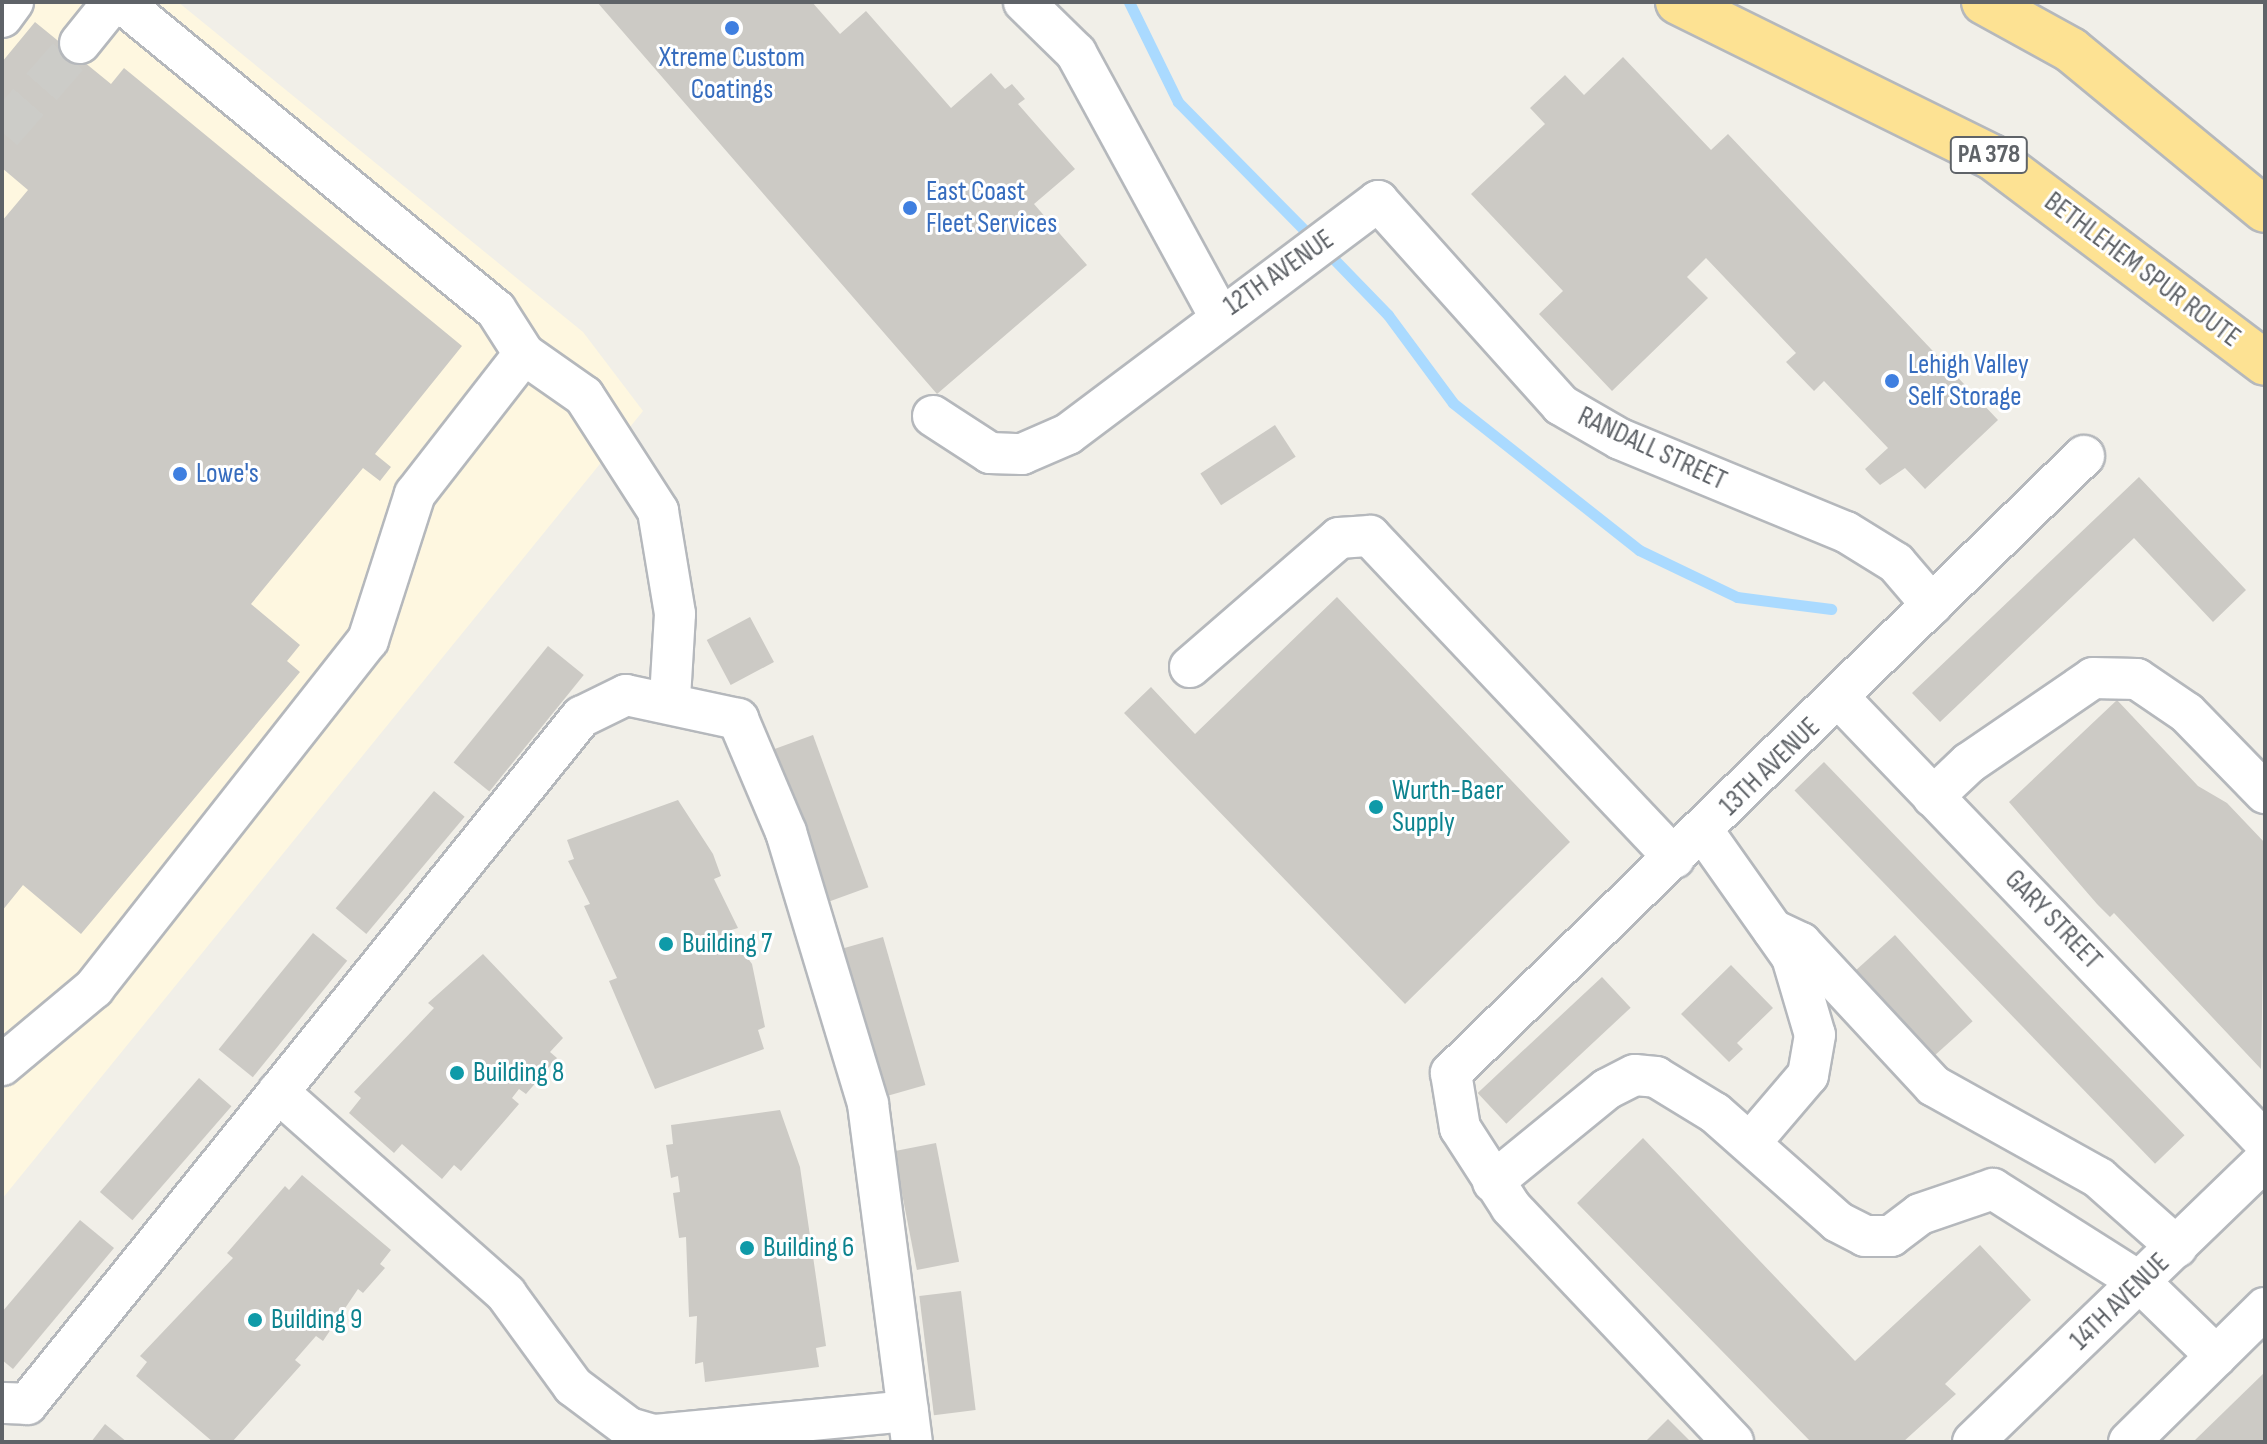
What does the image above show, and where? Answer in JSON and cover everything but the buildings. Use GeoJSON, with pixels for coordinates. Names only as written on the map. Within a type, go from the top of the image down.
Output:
{"type":"FeatureCollection","features":[{"type":"Feature","properties":{"kind":"highway","name":"BETHLEHEM SPUR ROUTE"},"geometry":{"type":"LineString","coordinates":[[1678,2],[1992,157],[2265,363]]}},
{"type":"Feature","properties":{"kind":"highway"},"geometry":{"type":"LineString","coordinates":[[1984,2],[2071,50],[2265,210]]}},
{"type":"Feature","properties":{"kind":"street"},"geometry":{"type":"LineString","coordinates":[[2,17],[13,2]]}},
{"type":"Feature","properties":{"kind":"street"},"geometry":{"type":"LineString","coordinates":[[80,43],[113,2]]}},
{"type":"Feature","properties":{"kind":"street"},"geometry":{"type":"LineString","coordinates":[[121,2],[496,310],[524,354],[584,396],[658,511],[675,614],[670,699]]}},
{"type":"Feature","properties":{"kind":"street"},"geometry":{"type":"LineString","coordinates":[[1024,2],[1076,53],[1219,315]]}},
{"type":"Feature","properties":{"kind":"street","name":"12TH AVENUE"},"geometry":{"type":"LineString","coordinates":[[933,416],[990,453],[1022,454],[1068,434],[1179,344],[1378,201]]}},
{"type":"Feature","properties":{"kind":"street","name":"RANDALL STREET"},"geometry":{"type":"LineString","coordinates":[[1378,201],[1561,405],[1620,439],[1846,532],[1896,563],[1932,605]]}},
{"type":"Feature","properties":{"kind":"street"},"geometry":{"type":"LineString","coordinates":[[2,1065],[94,988],[368,640],[415,494],[524,354]]}},
{"type":"Feature","properties":{"kind":"street","name":"13TH AVENUE"},"geometry":{"type":"LineString","coordinates":[[1493,1182],[1460,1128],[1451,1073],[1840,699],[2084,456]]}},
{"type":"Feature","properties":{"kind":"street"},"geometry":{"type":"LineString","coordinates":[[1190,667],[1339,538],[1370,536],[1674,858]]}},
{"type":"Feature","properties":{"kind":"street"},"geometry":{"type":"LineString","coordinates":[[1933,797],[1969,763],[2093,678],[2137,679],[2187,713],[2265,793]]}},
{"type":"Feature","properties":{"kind":"street"},"geometry":{"type":"LineString","coordinates":[[2,1403],[27,1404],[278,1092],[581,717],[626,695],[670,699],[738,719],[786,832],[868,1104],[910,1427],[654,1435],[629,1428],[573,1386],[506,1294],[278,1092]]}},
{"type":"Feature","properties":{"kind":"street","name":"GARY STREET"},"geometry":{"type":"LineString","coordinates":[[1840,699],[2265,1142]]}},
{"type":"Feature","properties":{"kind":"street"},"geometry":{"type":"LineString","coordinates":[[1703,831],[1773,930],[1809,995],[1815,1035],[1808,1075],[1750,1143]]}},
{"type":"Feature","properties":{"kind":"street"},"geometry":{"type":"LineString","coordinates":[[1773,930],[1801,943],[1934,1086],[2099,1178],[2177,1247]]}},
{"type":"Feature","properties":{"kind":"street"},"geometry":{"type":"LineString","coordinates":[[1733,1442],[1493,1182],[1577,1109],[1635,1075],[1679,1088],[1750,1143],[1838,1222],[1865,1236],[1891,1236],[1920,1214],[1993,1189],[2141,1283],[2216,1356]]}},
{"type":"Feature","properties":{"kind":"street","name":"14TH AVENUE"},"geometry":{"type":"LineString","coordinates":[[1973,1442],[2265,1160]]}},
{"type":"Feature","properties":{"kind":"street"},"geometry":{"type":"LineString","coordinates":[[2129,1442],[2265,1308]]}},
{"type":"Feature","properties":{"kind":"shaded area"},"geometry":{"type":"Polygon","coordinates":[[[2,2],[178,2],[583,332],[643,411],[2,1199],[2,2]]]}},
{"type":"Feature","properties":{"kind":"waterway"},"geometry":{"type":"LineString","coordinates":[[1129,2],[1178,102],[1313,239]]}},
{"type":"Feature","properties":{"kind":"waterway"},"geometry":{"type":"LineString","coordinates":[[1326,251],[1388,315],[1453,403],[1639,550],[1737,597],[1831,609]]}},
{"type":"Feature","properties":{"kind":"tunnel"},"geometry":{"type":"LineString","coordinates":[[2,132],[80,43]]}},
{"type":"Feature","properties":{"kind":"place","name":"Xtreme Custom Coatings"},"geometry":{"type":"Point","coordinates":[732,28]}},
{"type":"Feature","properties":{"kind":"place","name":"East Coast Fleet Services"},"geometry":{"type":"Point","coordinates":[910,208]}},
{"type":"Feature","properties":{"kind":"place","name":"Lehigh Valley Self Storage"},"geometry":{"type":"Point","coordinates":[1892,381]}},
{"type":"Feature","properties":{"kind":"place","name":"Lowe's"},"geometry":{"type":"Point","coordinates":[180,474]}},
{"type":"Feature","properties":{"kind":"place","name":"Wurth-Baer Supply"},"geometry":{"type":"Point","coordinates":[1376,807]}},
{"type":"Feature","properties":{"kind":"place","name":"Building 7"},"geometry":{"type":"Point","coordinates":[666,944]}},
{"type":"Feature","properties":{"kind":"place","name":"Building 8"},"geometry":{"type":"Point","coordinates":[457,1073]}},
{"type":"Feature","properties":{"kind":"place","name":"Building 6"},"geometry":{"type":"Point","coordinates":[747,1248]}},
{"type":"Feature","properties":{"kind":"place","name":"Building 9"},"geometry":{"type":"Point","coordinates":[255,1320]}}]}
